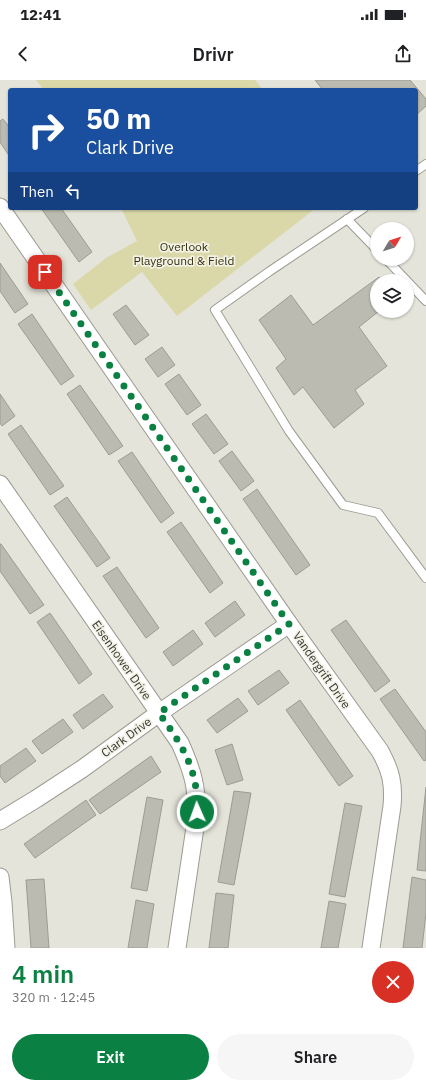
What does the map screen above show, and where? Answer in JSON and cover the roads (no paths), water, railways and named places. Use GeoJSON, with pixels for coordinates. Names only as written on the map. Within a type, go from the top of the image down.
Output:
{"type":"FeatureCollection","features":[{"type":"Feature","properties":{"kind":"street","name":"Vandergrift Drive"},"geometry":{"type":"LineString","coordinates":[[0,207],[289,624],[380,751],[387,764],[392,778],[392,806],[371,948]]}},
{"type":"Feature","properties":{"kind":"street","name":"Eisenhower Drive"},"geometry":{"type":"LineString","coordinates":[[0,484],[180,743],[190,765],[195,784],[197,802],[196,821],[176,948]]}},
{"type":"Feature","properties":{"kind":"street","name":"Clark Drive"},"geometry":{"type":"LineString","coordinates":[[0,821],[82,769],[159,713],[289,624]]}},
{"type":"Feature","properties":{"kind":"street"},"geometry":{"type":"LineString","coordinates":[[0,877],[6,948]]}},
{"type":"Feature","properties":{"kind":"lane"},"geometry":{"type":"LineString","coordinates":[[361,210],[215,310],[289,431],[343,505],[378,513],[426,578]]}},
{"type":"Feature","properties":{"kind":"lane"},"geometry":{"type":"LineString","coordinates":[[347,219],[370,243]]}},
{"type":"Feature","properties":{"kind":"lane"},"geometry":{"type":"LineString","coordinates":[[393,266],[425,298]]}},
{"type":"Feature","properties":{"kind":"park label","name":"Overlook Playground & Field"},"geometry":{"type":"Point","coordinates":[184,253]}}]}
